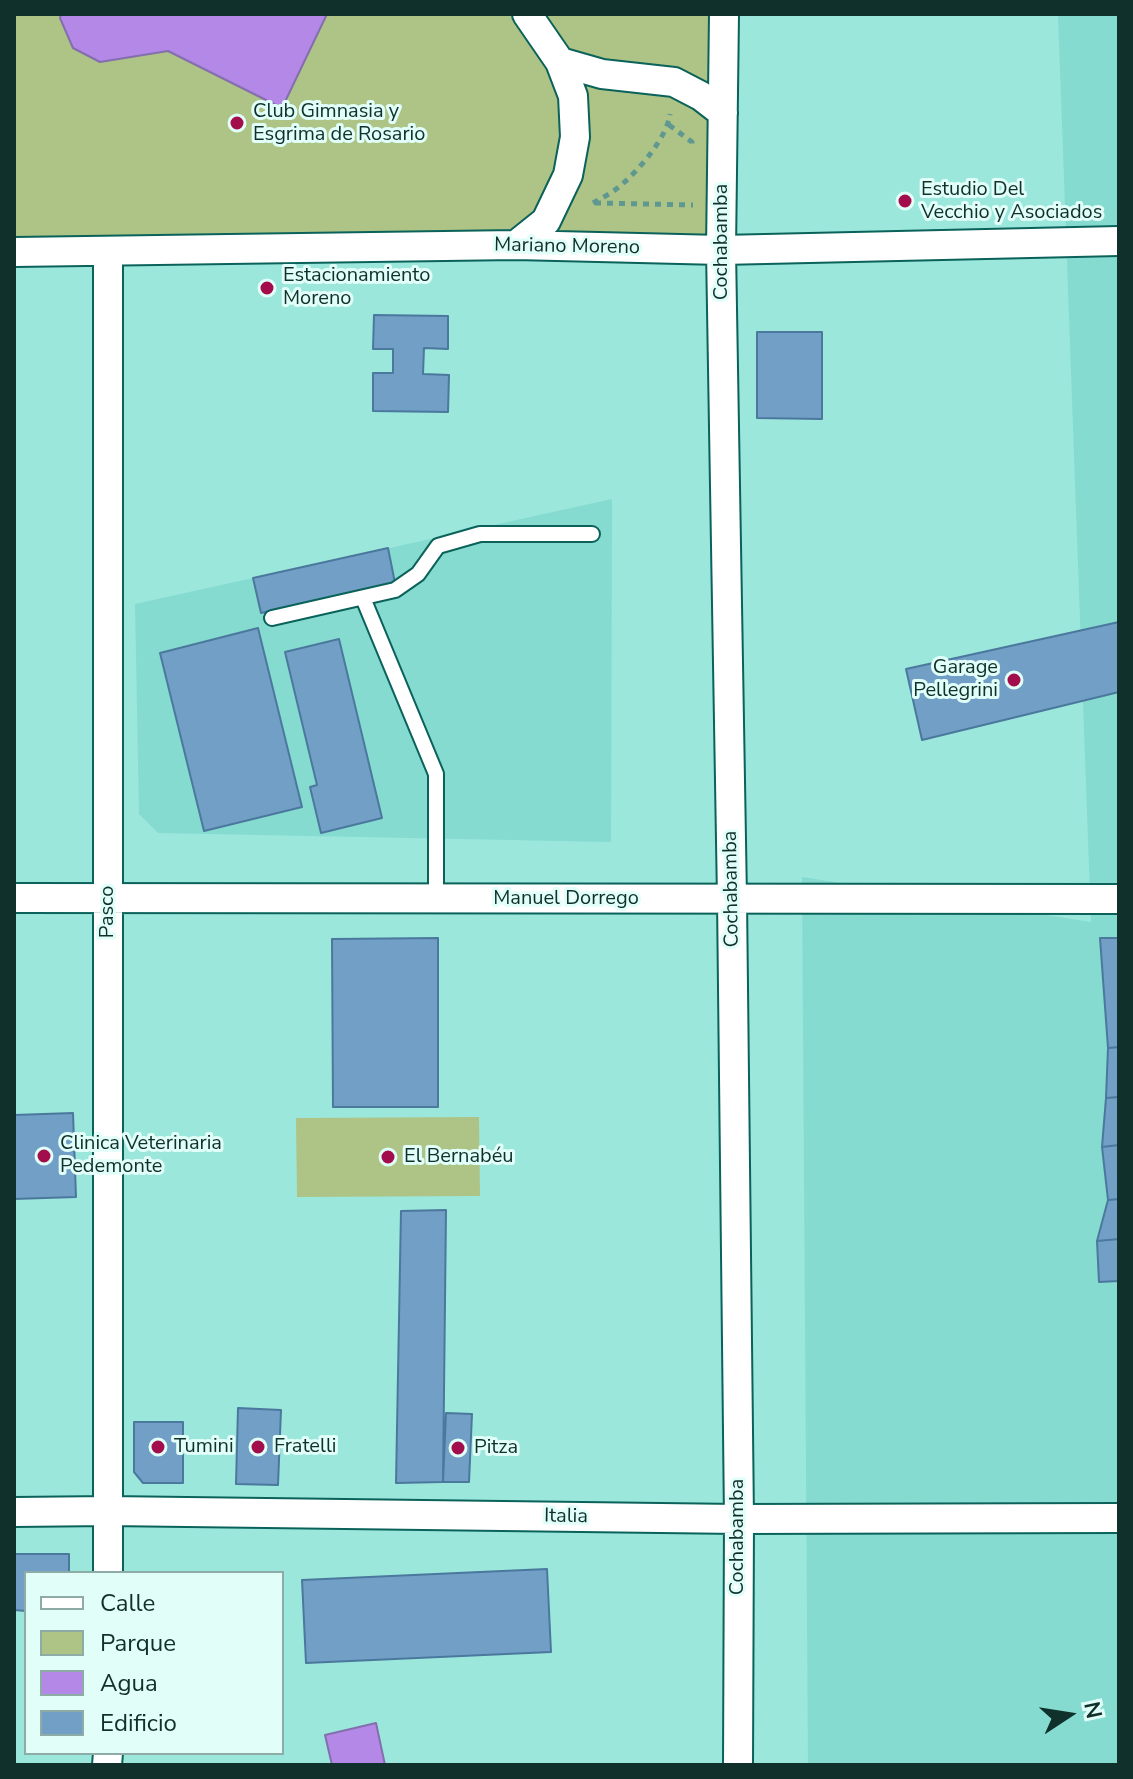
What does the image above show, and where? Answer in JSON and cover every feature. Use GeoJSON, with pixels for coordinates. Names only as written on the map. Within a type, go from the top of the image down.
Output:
{"type":"FeatureCollection","features":[{"type":"Feature","properties":{"kind":"street"},"geometry":{"type":"LineString","coordinates":[[516,245],[546,221],[568,175],[575,137],[573,96],[560,62],[527,14]]}},
{"type":"Feature","properties":{"kind":"street","name":"Cochabamba"},"geometry":{"type":"LineString","coordinates":[[724,14],[721,250],[739,1519],[738,1765]]}},
{"type":"Feature","properties":{"kind":"street"},"geometry":{"type":"LineString","coordinates":[[560,62],[602,74],[674,82],[701,96],[723,113]]}},
{"type":"Feature","properties":{"kind":"street","name":"Mariano Moreno"},"geometry":{"type":"LineString","coordinates":[[14,252],[516,245],[721,250],[1119,241]]}},
{"type":"Feature","properties":{"kind":"street","name":"Pasco"},"geometry":{"type":"LineString","coordinates":[[108,252],[108,1571]]}},
{"type":"Feature","properties":{"kind":"street","name":"Manuel Dorrego"},"geometry":{"type":"LineString","coordinates":[[14,898],[1119,899]]}},
{"type":"Feature","properties":{"kind":"street","name":"Italia"},"geometry":{"type":"LineString","coordinates":[[14,1512],[739,1519],[1119,1518]]}},
{"type":"Feature","properties":{"kind":"lane"},"geometry":{"type":"LineString","coordinates":[[272,618],[395,590],[418,574],[438,546],[480,534],[592,534]]}},
{"type":"Feature","properties":{"kind":"lane"},"geometry":{"type":"LineString","coordinates":[[363,598],[436,774],[436,899]]}},
{"type":"Feature","properties":{"kind":"path"},"geometry":{"type":"LineString","coordinates":[[593,203],[619,187],[644,161],[669,125],[671,111]]}},
{"type":"Feature","properties":{"kind":"path"},"geometry":{"type":"LineString","coordinates":[[669,125],[692,142],[691,157]]}},
{"type":"Feature","properties":{"kind":"path"},"geometry":{"type":"LineString","coordinates":[[584,203],[701,205]]}},
{"type":"Feature","properties":{"kind":"path"},"geometry":{"type":"LineString","coordinates":[[691,205],[691,216]]}},
{"type":"Feature","properties":{"kind":"shaded area"},"geometry":{"type":"Polygon","coordinates":[[[1058,14],[1119,14],[1119,1765],[808,1765],[802,877],[1091,922],[1058,14]]]}},
{"type":"Feature","properties":{"kind":"shaded area"},"geometry":{"type":"Polygon","coordinates":[[[612,499],[611,842],[158,833],[139,814],[135,604],[612,499]]]}},
{"type":"Feature","properties":{"kind":"green space"},"geometry":{"type":"Polygon","coordinates":[[[14,14],[724,14],[721,250],[14,252],[14,14]]]}},
{"type":"Feature","properties":{"kind":"green space","name":"El Bernabéu"},"geometry":{"type":"Polygon","coordinates":[[[479,1117],[480,1196],[297,1197],[296,1118],[479,1117]]]}},
{"type":"Feature","properties":{"kind":"water"},"geometry":{"type":"Polygon","coordinates":[[[61,14],[327,14],[282,108],[168,51],[100,62],[73,48],[61,14]]]}},
{"type":"Feature","properties":{"kind":"water"},"geometry":{"type":"Polygon","coordinates":[[[376,1723],[385,1765],[332,1765],[325,1735],[376,1723]]]}},
{"type":"Feature","properties":{"kind":"building"},"geometry":{"type":"Polygon","coordinates":[[[374,315],[448,316],[448,349],[424,348],[423,374],[449,375],[448,412],[373,411],[373,373],[393,373],[393,349],[373,349],[374,315]]]}},
{"type":"Feature","properties":{"kind":"building"},"geometry":{"type":"Polygon","coordinates":[[[757,332],[822,332],[822,419],[757,418],[757,332]]]}},
{"type":"Feature","properties":{"kind":"building"},"geometry":{"type":"Polygon","coordinates":[[[388,548],[395,583],[261,613],[253,578],[388,548]]]}},
{"type":"Feature","properties":{"kind":"building","name":"Garage Pellegrini"},"geometry":{"type":"Polygon","coordinates":[[[1119,622],[1119,692],[922,740],[906,669],[1119,622]]]}},
{"type":"Feature","properties":{"kind":"building"},"geometry":{"type":"Polygon","coordinates":[[[258,628],[302,807],[204,831],[160,653],[258,628]]]}},
{"type":"Feature","properties":{"kind":"building"},"geometry":{"type":"Polygon","coordinates":[[[339,639],[382,818],[321,833],[310,787],[317,785],[285,652],[339,639]]]}},
{"type":"Feature","properties":{"kind":"building"},"geometry":{"type":"Polygon","coordinates":[[[438,938],[438,1107],[333,1107],[332,939],[438,938]]]}},
{"type":"Feature","properties":{"kind":"building"},"geometry":{"type":"Polygon","coordinates":[[[1100,938],[1119,938],[1119,1047],[1108,1048],[1100,938]]]}},
{"type":"Feature","properties":{"kind":"building"},"geometry":{"type":"Polygon","coordinates":[[[1119,1047],[1119,1097],[1106,1098],[1108,1048],[1119,1047]]]}},
{"type":"Feature","properties":{"kind":"building"},"geometry":{"type":"Polygon","coordinates":[[[1119,1097],[1119,1145],[1102,1147],[1106,1098],[1119,1097]]]}},
{"type":"Feature","properties":{"kind":"building","name":"Clinica Veterinaria Pedemonte"},"geometry":{"type":"Polygon","coordinates":[[[73,1113],[76,1197],[14,1199],[14,1115],[73,1113]]]}},
{"type":"Feature","properties":{"kind":"building"},"geometry":{"type":"Polygon","coordinates":[[[1119,1145],[1119,1199],[1108,1200],[1102,1147],[1119,1145]]]}},
{"type":"Feature","properties":{"kind":"building"},"geometry":{"type":"Polygon","coordinates":[[[1119,1199],[1119,1239],[1097,1241],[1108,1200],[1119,1199]]]}},
{"type":"Feature","properties":{"kind":"building"},"geometry":{"type":"Polygon","coordinates":[[[446,1210],[443,1482],[396,1483],[401,1211],[446,1210]]]}},
{"type":"Feature","properties":{"kind":"building"},"geometry":{"type":"Polygon","coordinates":[[[1119,1239],[1119,1281],[1099,1282],[1097,1241],[1119,1239]]]}},
{"type":"Feature","properties":{"kind":"building","name":"Fratelli"},"geometry":{"type":"Polygon","coordinates":[[[238,1408],[281,1410],[278,1485],[236,1484],[238,1408]]]}},
{"type":"Feature","properties":{"kind":"building","name":"Pitza"},"geometry":{"type":"Polygon","coordinates":[[[446,1413],[472,1414],[469,1482],[443,1482],[446,1413]]]}},
{"type":"Feature","properties":{"kind":"building","name":"Tumini"},"geometry":{"type":"Polygon","coordinates":[[[134,1422],[183,1422],[183,1483],[143,1483],[134,1472],[134,1422]]]}},
{"type":"Feature","properties":{"kind":"building"},"geometry":{"type":"Polygon","coordinates":[[[14,1554],[69,1554],[69,1571],[24,1571],[24,1611],[14,1610],[14,1554]]]}},
{"type":"Feature","properties":{"kind":"building"},"geometry":{"type":"Polygon","coordinates":[[[547,1569],[551,1652],[306,1663],[302,1580],[547,1569]]]}},
{"type":"Feature","properties":{"kind":"place","name":"Club Gimnasia y Esgrima de Rosario"},"geometry":{"type":"Point","coordinates":[237,123]}},
{"type":"Feature","properties":{"kind":"place","name":"Estudio Del Vecchio y Asociados"},"geometry":{"type":"Point","coordinates":[905,201]}},
{"type":"Feature","properties":{"kind":"place","name":"Estacionamiento Moreno"},"geometry":{"type":"Point","coordinates":[267,288]}},
{"type":"Feature","properties":{"kind":"place","name":"Garage Pellegrini"},"geometry":{"type":"Point","coordinates":[1014,680]}},
{"type":"Feature","properties":{"kind":"place","name":"Clinica Veterinaria Pedemonte"},"geometry":{"type":"Point","coordinates":[44,1156]}},
{"type":"Feature","properties":{"kind":"place","name":"El Bernabéu"},"geometry":{"type":"Point","coordinates":[388,1157]}},
{"type":"Feature","properties":{"kind":"place","name":"Tumini"},"geometry":{"type":"Point","coordinates":[158,1447]}},
{"type":"Feature","properties":{"kind":"place","name":"Fratelli"},"geometry":{"type":"Point","coordinates":[258,1447]}},
{"type":"Feature","properties":{"kind":"place","name":"Pitza"},"geometry":{"type":"Point","coordinates":[458,1448]}}]}
